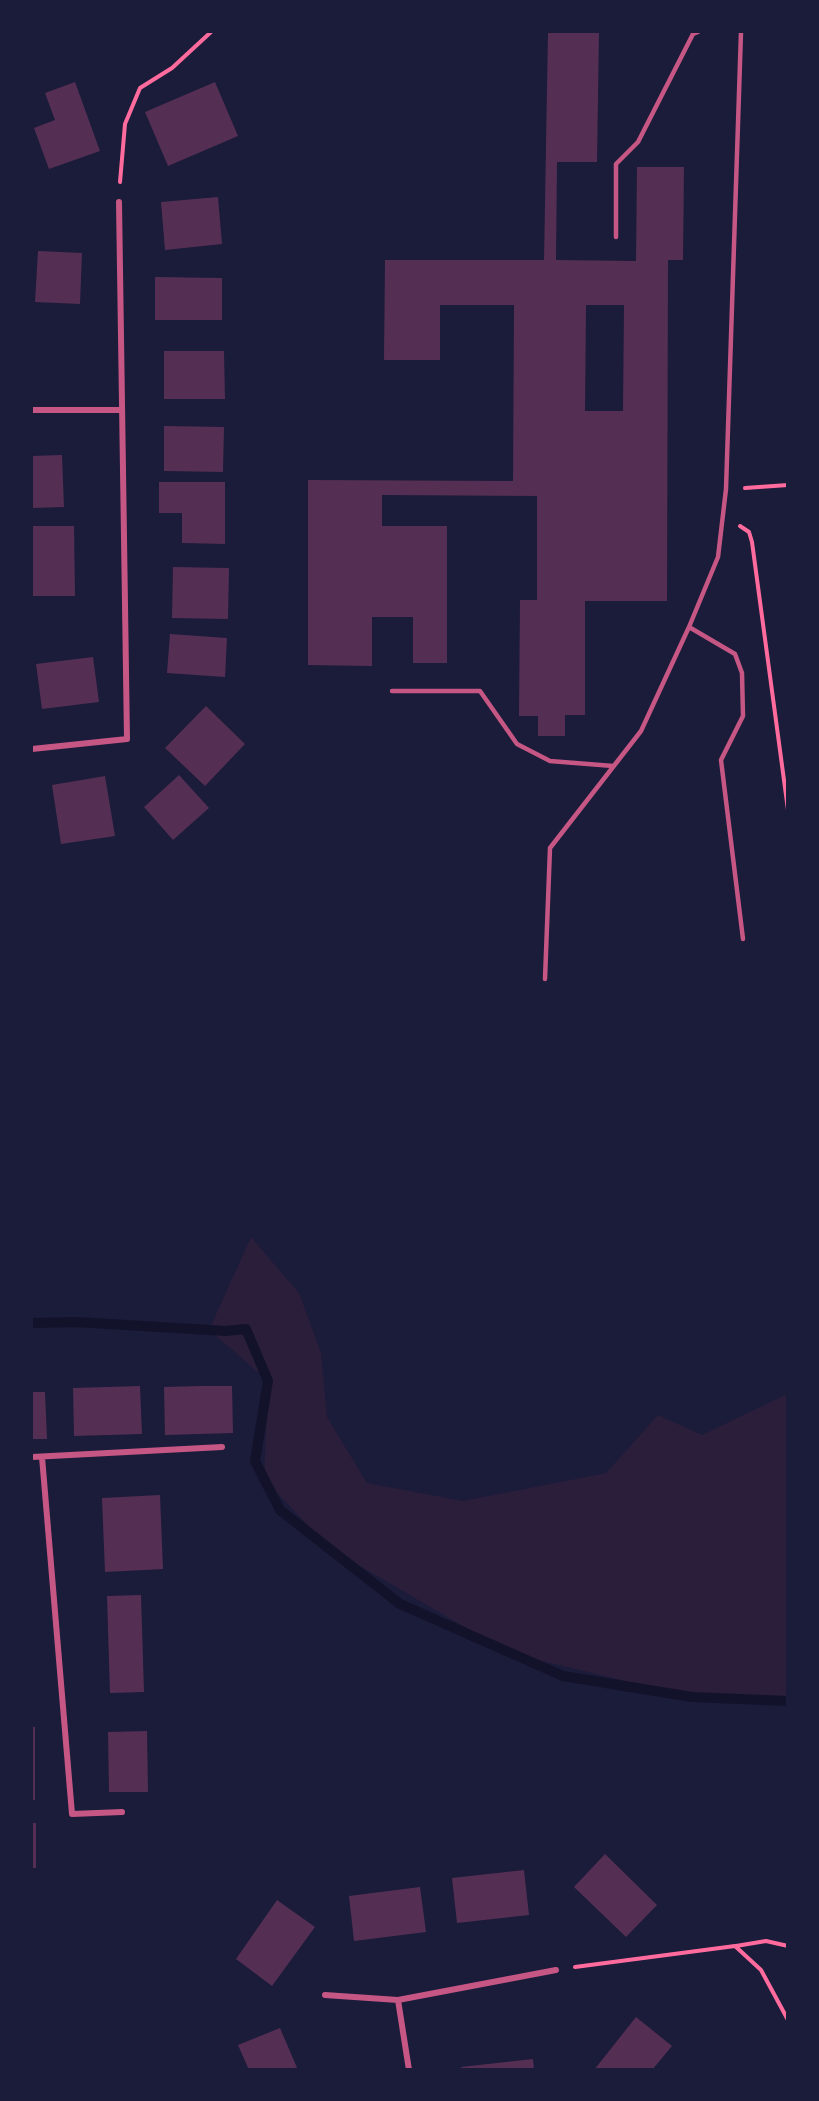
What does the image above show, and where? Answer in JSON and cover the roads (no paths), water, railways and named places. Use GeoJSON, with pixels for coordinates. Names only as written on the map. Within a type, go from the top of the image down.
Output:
{"type":"FeatureCollection","features":[{"type":"Feature","properties":{"kind":"street"},"geometry":{"type":"LineString","coordinates":[[32,749],[127,739],[119,202]]}},
{"type":"Feature","properties":{"kind":"street"},"geometry":{"type":"LineString","coordinates":[[32,410],[122,410]]}},
{"type":"Feature","properties":{"kind":"street"},"geometry":{"type":"LineString","coordinates":[[32,1457],[222,1447]]}},
{"type":"Feature","properties":{"kind":"street"},"geometry":{"type":"LineString","coordinates":[[42,1457],[72,1814],[122,1812]]}},
{"type":"Feature","properties":{"kind":"street"},"geometry":{"type":"LineString","coordinates":[[325,1995],[398,2000],[556,1970]]}},
{"type":"Feature","properties":{"kind":"street"},"geometry":{"type":"LineString","coordinates":[[398,2000],[409,2070]]}},
{"type":"Feature","properties":{"kind":"lane"},"geometry":{"type":"LineString","coordinates":[[616,237],[616,164],[638,142],[693,34],[698,32]]}},
{"type":"Feature","properties":{"kind":"lane"},"geometry":{"type":"LineString","coordinates":[[545,979],[550,848],[641,731],[689,627],[718,557],[726,489],[741,32]]}},
{"type":"Feature","properties":{"kind":"lane"},"geometry":{"type":"LineString","coordinates":[[689,627],[735,654],[742,673],[743,716],[722,760],[743,939]]}},
{"type":"Feature","properties":{"kind":"lane"},"geometry":{"type":"LineString","coordinates":[[392,692],[480,692],[517,744],[550,761],[613,766]]}},
{"type":"Feature","properties":{"kind":"waterway"},"geometry":{"type":"LineString","coordinates":[[32,1323],[76,1322],[226,1331],[246,1329],[268,1381],[255,1461],[280,1510],[400,1604],[563,1676],[692,1697],[788,1701]]}}]}
